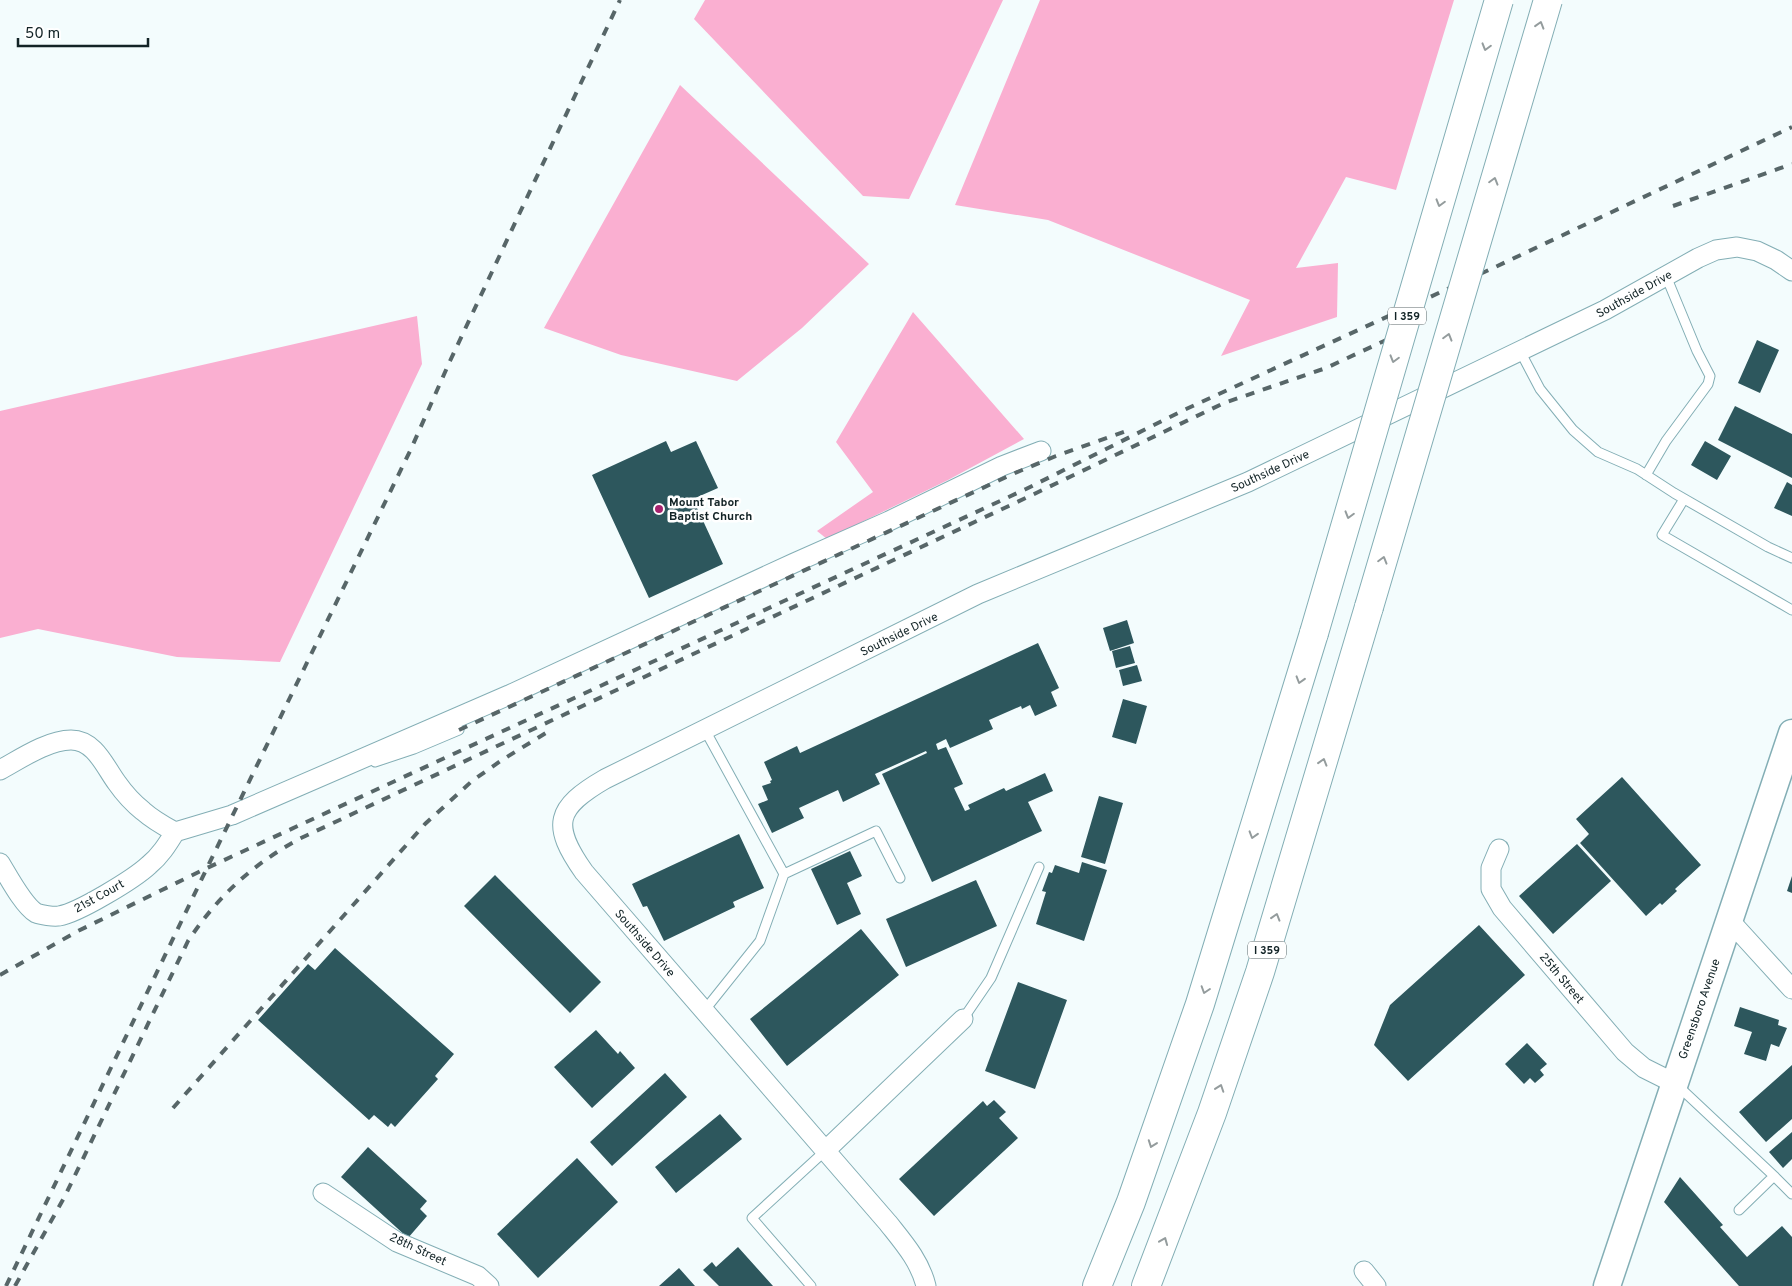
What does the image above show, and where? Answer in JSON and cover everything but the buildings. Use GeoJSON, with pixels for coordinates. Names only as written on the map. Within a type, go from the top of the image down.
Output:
{"type":"FeatureCollection","features":[{"type":"Feature","properties":{"kind":"highway","name":"I 359"},"geometry":{"type":"LineString","coordinates":[[1097,1286],[1131,1202],[1200,1004],[1314,633],[1499,0]]}},
{"type":"Feature","properties":{"kind":"highway","name":"I 359"},"geometry":{"type":"LineString","coordinates":[[1146,1286],[1209,1122],[1260,972],[1548,0]]}},
{"type":"Feature","properties":{"kind":"main road","name":"Greensboro Avenue"},"geometry":{"type":"LineString","coordinates":[[1607,1286],[1792,733]]}},
{"type":"Feature","properties":{"kind":"street","name":"Southside Drive"},"geometry":{"type":"LineString","coordinates":[[926,1286],[924,1276],[914,1256],[888,1223],[584,872],[572,855],[564,837],[563,816],[574,799],[589,789],[705,730],[978,594],[1248,482],[1604,310],[1716,250],[1738,247],[1757,251],[1792,270]]}},
{"type":"Feature","properties":{"kind":"street"},"geometry":{"type":"LineString","coordinates":[[0,770],[50,744],[71,740],[84,744],[100,757],[116,782],[143,812],[175,832],[232,815],[509,695],[889,521],[1002,466],[1041,451]]}},
{"type":"Feature","properties":{"kind":"street","name":"21st Court"},"geometry":{"type":"LineString","coordinates":[[0,863],[22,898],[36,913],[57,917],[77,910],[137,874],[163,851],[175,832]]}},
{"type":"Feature","properties":{"kind":"street","name":"25th Street"},"geometry":{"type":"LineString","coordinates":[[1499,849],[1491,868],[1491,889],[1502,908],[1625,1052],[1644,1068],[1674,1082]]}},
{"type":"Feature","properties":{"kind":"street"},"geometry":{"type":"LineString","coordinates":[[1730,921],[1792,989]]}},
{"type":"Feature","properties":{"kind":"street"},"geometry":{"type":"LineString","coordinates":[[825,1150],[963,1018]]}},
{"type":"Feature","properties":{"kind":"street","name":"28th Street"},"geometry":{"type":"LineString","coordinates":[[323,1193],[397,1242],[478,1276],[489,1286]]}},
{"type":"Feature","properties":{"kind":"lane"},"geometry":{"type":"LineString","coordinates":[[1646,475],[1666,441],[1708,384],[1710,376],[1697,352],[1666,276]]}},
{"type":"Feature","properties":{"kind":"lane"},"geometry":{"type":"LineString","coordinates":[[1520,351],[1540,389],[1573,430],[1598,452],[1646,475],[1768,547],[1792,558]]}},
{"type":"Feature","properties":{"kind":"lane"},"geometry":{"type":"LineString","coordinates":[[1684,499],[1662,534],[1792,610]]}},
{"type":"Feature","properties":{"kind":"lane"},"geometry":{"type":"LineString","coordinates":[[298,787],[414,749],[459,730]]}},
{"type":"Feature","properties":{"kind":"lane"},"geometry":{"type":"LineString","coordinates":[[705,730],[784,874]]}},
{"type":"Feature","properties":{"kind":"lane"},"geometry":{"type":"LineString","coordinates":[[704,1011],[760,940],[784,874],[876,831],[900,878]]}},
{"type":"Feature","properties":{"kind":"lane"},"geometry":{"type":"LineString","coordinates":[[963,1018],[990,978],[1039,867]]}},
{"type":"Feature","properties":{"kind":"lane"},"geometry":{"type":"LineString","coordinates":[[1674,1082],[1792,1194]]}},
{"type":"Feature","properties":{"kind":"lane"},"geometry":{"type":"LineString","coordinates":[[811,1286],[752,1218],[825,1150]]}},
{"type":"Feature","properties":{"kind":"lane"},"geometry":{"type":"LineString","coordinates":[[1739,1210],[1774,1176]]}},
{"type":"Feature","properties":{"kind":"shaded area"},"geometry":{"type":"Polygon","coordinates":[[[705,0],[1003,0],[909,199],[863,196],[694,19],[705,0]]]}},
{"type":"Feature","properties":{"kind":"shaded area"},"geometry":{"type":"Polygon","coordinates":[[[1040,0],[1454,0],[1396,190],[1346,177],[1296,268],[1338,263],[1337,317],[1221,356],[1250,300],[1048,220],[955,205],[1040,0]]]}},
{"type":"Feature","properties":{"kind":"shaded area"},"geometry":{"type":"Polygon","coordinates":[[[680,85],[869,264],[802,328],[737,381],[621,355],[544,328],[680,85]]]}},
{"type":"Feature","properties":{"kind":"shaded area"},"geometry":{"type":"Polygon","coordinates":[[[913,312],[1024,439],[948,480],[827,539],[817,531],[873,492],[836,442],[913,312]]]}},
{"type":"Feature","properties":{"kind":"shaded area"},"geometry":{"type":"Polygon","coordinates":[[[417,316],[422,364],[280,662],[177,657],[38,629],[0,638],[0,411],[417,316]]]}},
{"type":"Feature","properties":{"kind":"railway"},"geometry":{"type":"LineString","coordinates":[[6,1286],[411,449],[450,361],[620,0]]}},
{"type":"Feature","properties":{"kind":"railway"},"geometry":{"type":"LineString","coordinates":[[0,975],[78,931],[207,868],[1026,489],[1184,410],[1491,269],[1792,127]]}},
{"type":"Feature","properties":{"kind":"railway"},"geometry":{"type":"LineString","coordinates":[[1673,206],[1792,164]]}},
{"type":"Feature","properties":{"kind":"railway"},"geometry":{"type":"LineString","coordinates":[[15,1286],[65,1196],[188,941],[224,896],[266,860],[299,839],[1224,403],[1326,368],[1397,335]]}},
{"type":"Feature","properties":{"kind":"railway"},"geometry":{"type":"LineString","coordinates":[[459,730],[1015,473],[1132,429]]}},
{"type":"Feature","properties":{"kind":"railway"},"geometry":{"type":"LineString","coordinates":[[173,1108],[425,824],[472,781],[549,731]]}},
{"type":"Feature","properties":{"kind":"place","name":"Mount Tabor Baptist Church"},"geometry":{"type":"Point","coordinates":[659,509]}}]}
